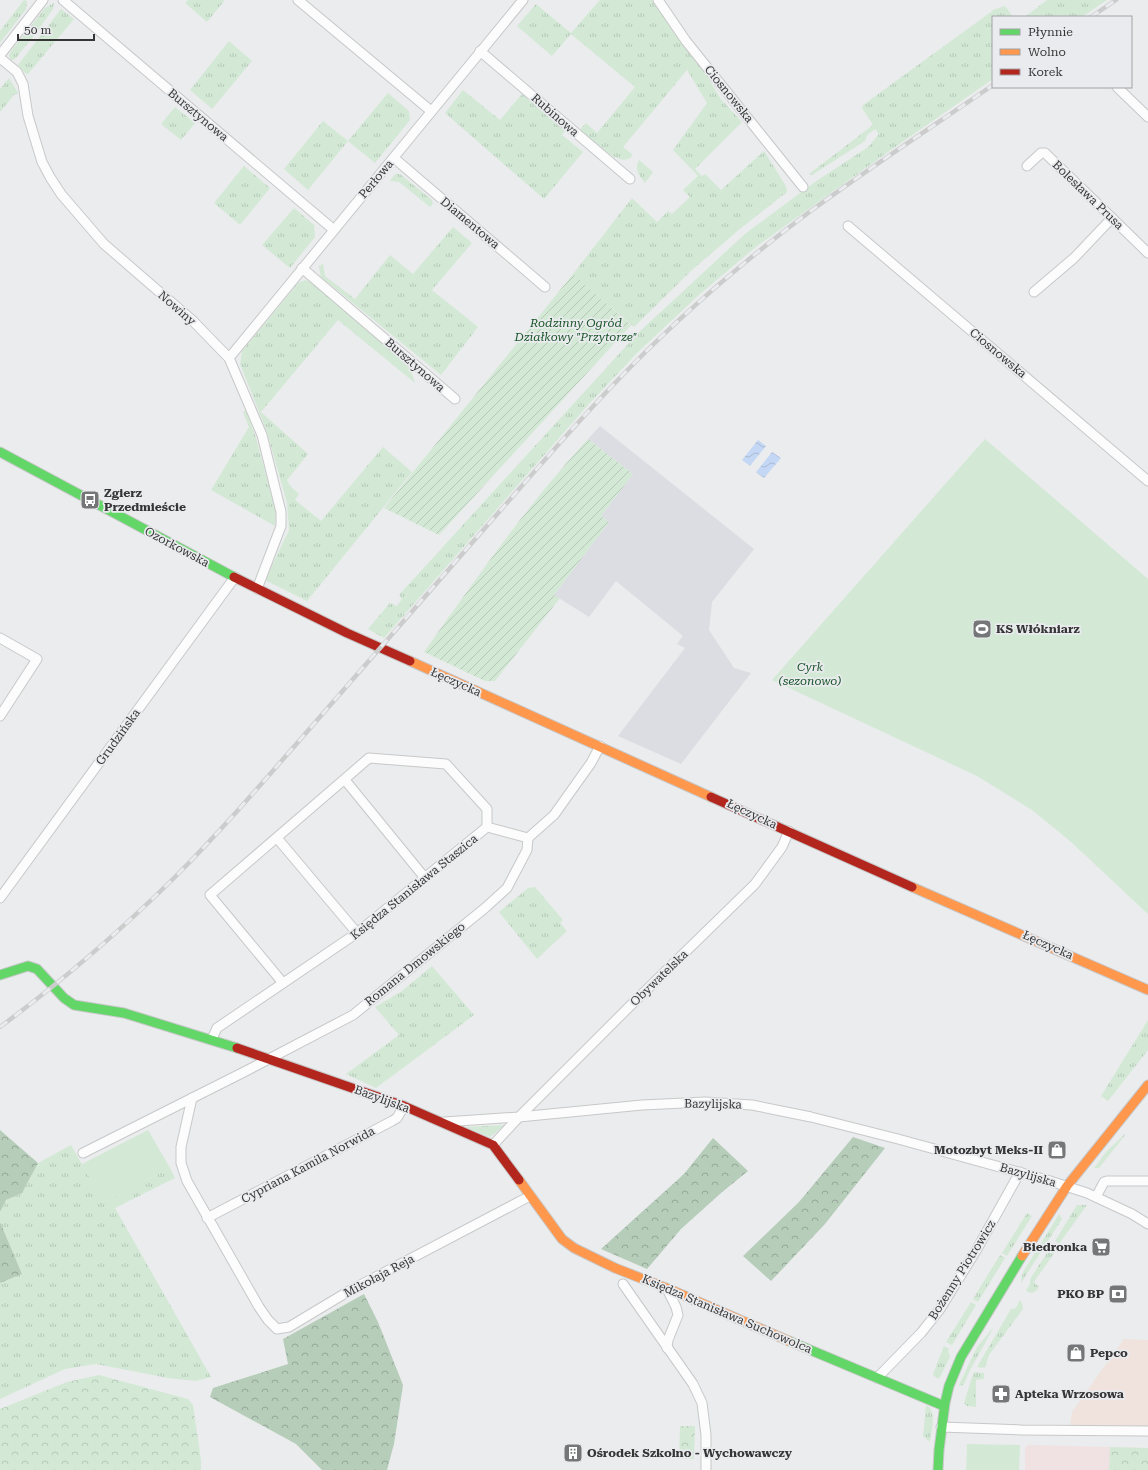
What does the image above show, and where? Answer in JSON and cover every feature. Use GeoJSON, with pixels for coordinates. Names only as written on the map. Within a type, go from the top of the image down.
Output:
{"type":"FeatureCollection","features":[{"type":"Feature","properties":{"kind":"street","name":"Bursztynowa"},"geometry":{"type":"LineString","coordinates":[[63,0],[334,230]]}},
{"type":"Feature","properties":{"kind":"street"},"geometry":{"type":"LineString","coordinates":[[298,0],[431,111]]}},
{"type":"Feature","properties":{"kind":"street","name":"Ciosnowska"},"geometry":{"type":"LineString","coordinates":[[658,0],[686,41],[803,187]]}},
{"type":"Feature","properties":{"kind":"street"},"geometry":{"type":"LineString","coordinates":[[0,56],[41,1]]}},
{"type":"Feature","properties":{"kind":"street","name":"Perłowa"},"geometry":{"type":"LineString","coordinates":[[229,358],[394,158],[518,2]]}},
{"type":"Feature","properties":{"kind":"street","name":"Rubinowa"},"geometry":{"type":"LineString","coordinates":[[480,51],[630,180]]}},
{"type":"Feature","properties":{"kind":"street","name":"Nowiny"},"geometry":{"type":"LineString","coordinates":[[0,56],[17,72],[23,84],[28,116],[42,162],[61,194],[104,244],[194,321],[229,358],[262,436],[281,512],[281,526],[257,589]]}},
{"type":"Feature","properties":{"kind":"street"},"geometry":{"type":"LineString","coordinates":[[1118,88],[1148,117]]}},
{"type":"Feature","properties":{"kind":"street","name":"Bolesława Prusa"},"geometry":{"type":"LineString","coordinates":[[1027,166],[1041,153],[1045,153],[1148,253]]}},
{"type":"Feature","properties":{"kind":"street","name":"Diamentowa"},"geometry":{"type":"LineString","coordinates":[[394,158],[546,287]]}},
{"type":"Feature","properties":{"kind":"street"},"geometry":{"type":"LineString","coordinates":[[1034,292],[1074,258],[1112,218]]}},
{"type":"Feature","properties":{"kind":"street","name":"Ciosnowska"},"geometry":{"type":"LineString","coordinates":[[848,226],[1148,481]]}},
{"type":"Feature","properties":{"kind":"street","name":"Bursztynowa"},"geometry":{"type":"LineString","coordinates":[[302,268],[455,399]]}},
{"type":"Feature","properties":{"kind":"street","name":"Ozorkowska"},"geometry":{"type":"LineString","coordinates":[[0,452],[257,589],[356,637]]}},
{"type":"Feature","properties":{"kind":"street","name":"Grudzińska"},"geometry":{"type":"LineString","coordinates":[[0,898],[235,577]]}},
{"type":"Feature","properties":{"kind":"street","name":"Łęczycka"},"geometry":{"type":"LineString","coordinates":[[356,637],[939,899],[1148,990]]}},
{"type":"Feature","properties":{"kind":"street"},"geometry":{"type":"LineString","coordinates":[[0,638],[37,659],[0,716]]}},
{"type":"Feature","properties":{"kind":"street"},"geometry":{"type":"LineString","coordinates":[[528,838],[554,814],[591,763],[600,746]]}},
{"type":"Feature","properties":{"kind":"street"},"geometry":{"type":"LineString","coordinates":[[283,983],[210,895],[369,758],[446,764],[487,809],[487,827]]}},
{"type":"Feature","properties":{"kind":"street"},"geometry":{"type":"LineString","coordinates":[[344,780],[424,878]]}},
{"type":"Feature","properties":{"kind":"street","name":"Księdza Stanisława Staszica"},"geometry":{"type":"LineString","coordinates":[[212,1039],[217,1028],[357,933],[487,827],[528,838]]}},
{"type":"Feature","properties":{"kind":"street","name":"Obywatelska"},"geometry":{"type":"LineString","coordinates":[[493,1145],[519,1117],[755,884],[782,847],[789,831]]}},
{"type":"Feature","properties":{"kind":"street"},"geometry":{"type":"LineString","coordinates":[[277,838],[357,933]]}},
{"type":"Feature","properties":{"kind":"street","name":"Romana Dmowskiego"},"geometry":{"type":"LineString","coordinates":[[270,1059],[353,1015],[485,908],[507,888],[527,850],[528,838]]}},
{"type":"Feature","properties":{"kind":"street","name":"Bazylijska"},"geometry":{"type":"LineString","coordinates":[[0,975],[28,966],[37,969],[64,998],[74,1005],[124,1014],[212,1039],[404,1106],[443,1122],[519,1117],[642,1105],[705,1102],[752,1104],[898,1139],[1067,1186],[1096,1197],[1132,1214],[1148,1224]]}},
{"type":"Feature","properties":{"kind":"street"},"geometry":{"type":"LineString","coordinates":[[83,1153],[270,1059]]}},
{"type":"Feature","properties":{"kind":"street"},"geometry":{"type":"LineString","coordinates":[[938,1470],[944,1406],[949,1386],[961,1357],[1013,1270],[1067,1186],[1148,1085]]}},
{"type":"Feature","properties":{"kind":"street","name":"Mikołaja Reja"},"geometry":{"type":"LineString","coordinates":[[192,1098],[181,1147],[181,1163],[187,1181],[259,1307],[268,1320],[277,1329],[289,1327],[349,1292],[530,1196]]}},
{"type":"Feature","properties":{"kind":"street","name":"Cypriana Kamila Norwida"},"geometry":{"type":"LineString","coordinates":[[207,1218],[392,1121],[397,1118],[404,1106]]}},
{"type":"Feature","properties":{"kind":"street"},"geometry":{"type":"LineString","coordinates":[[443,1122],[493,1145],[530,1196]]}},
{"type":"Feature","properties":{"kind":"street","name":"Bożenny Piotrowicz"},"geometry":{"type":"LineString","coordinates":[[877,1378],[921,1333],[940,1309],[974,1255],[1020,1172]]}},
{"type":"Feature","properties":{"kind":"street"},"geometry":{"type":"LineString","coordinates":[[1096,1197],[1104,1182],[1107,1181],[1148,1181]]}},
{"type":"Feature","properties":{"kind":"street","name":"Księdza Stanisława Suchowolca"},"geometry":{"type":"LineString","coordinates":[[530,1196],[562,1240],[576,1250],[605,1264],[944,1406]]}},
{"type":"Feature","properties":{"kind":"street"},"geometry":{"type":"LineString","coordinates":[[623,1284],[693,1384],[702,1403],[706,1435],[706,1470]]}},
{"type":"Feature","properties":{"kind":"street"},"geometry":{"type":"LineString","coordinates":[[667,1289],[676,1307],[678,1315],[668,1340],[667,1348]]}},
{"type":"Feature","properties":{"kind":"street"},"geometry":{"type":"LineString","coordinates":[[941,1427],[1022,1430],[1148,1431]]}},
{"type":"Feature","properties":{"kind":"shaded area"},"geometry":{"type":"Polygon","coordinates":[[[600,426],[754,549],[712,602],[709,630],[734,668],[751,673],[681,764],[618,736],[685,648],[677,644],[683,636],[616,581],[589,617],[554,595],[609,522],[601,516],[633,474],[588,439],[600,426]]]}},
{"type":"Feature","properties":{"kind":"shaded area"},"geometry":{"type":"Polygon","coordinates":[[[1124,1339],[1148,1340],[1148,1428],[1070,1426],[1072,1412],[1124,1339]]]}},
{"type":"Feature","properties":{"kind":"shaded area"},"geometry":{"type":"Polygon","coordinates":[[[1028,1445],[1148,1448],[1148,1470],[1025,1470],[1025,1448],[1028,1445]]]}},
{"type":"Feature","properties":{"kind":"green space"},"geometry":{"type":"Polygon","coordinates":[[[24,0],[27,1],[26,9],[0,43],[0,31],[24,0]]]}},
{"type":"Feature","properties":{"kind":"green space"},"geometry":{"type":"Polygon","coordinates":[[[188,0],[225,0],[207,22],[185,3],[188,0]]]}},
{"type":"Feature","properties":{"kind":"green space"},"geometry":{"type":"Polygon","coordinates":[[[600,0],[652,0],[682,44],[708,77],[720,98],[742,122],[695,169],[702,176],[705,174],[721,190],[764,151],[786,186],[787,192],[741,228],[692,270],[634,327],[573,274],[632,198],[657,222],[668,211],[672,214],[690,197],[683,190],[698,176],[673,150],[707,103],[687,70],[623,147],[633,155],[628,159],[623,160],[616,158],[596,144],[580,130],[586,123],[597,133],[635,87],[571,34],[552,56],[517,26],[536,4],[571,33],[600,0]]]}},
{"type":"Feature","properties":{"kind":"green space"},"geometry":{"type":"Polygon","coordinates":[[[1047,0],[1107,0],[1083,16],[1026,16],[1047,0]]]}},
{"type":"Feature","properties":{"kind":"green space"},"geometry":{"type":"Polygon","coordinates":[[[54,3],[53,9],[36,33],[16,58],[11,61],[9,55],[11,51],[45,8],[54,3]]]}},
{"type":"Feature","properties":{"kind":"green space"},"geometry":{"type":"Polygon","coordinates":[[[1005,6],[1012,16],[992,16],[992,80],[757,246],[700,294],[638,352],[588,405],[384,638],[368,629],[390,603],[397,606],[402,599],[399,595],[638,333],[746,233],[815,182],[868,147],[879,134],[875,129],[867,135],[865,141],[812,175],[809,174],[873,125],[862,108],[863,105],[995,9],[1005,6]]]}},
{"type":"Feature","properties":{"kind":"green space"},"geometry":{"type":"Polygon","coordinates":[[[61,9],[74,19],[28,74],[26,74],[18,65],[61,9]]]}},
{"type":"Feature","properties":{"kind":"green space"},"geometry":{"type":"Polygon","coordinates":[[[229,41],[252,61],[212,109],[190,90],[229,41]]]}},
{"type":"Feature","properties":{"kind":"green space"},"geometry":{"type":"Polygon","coordinates":[[[9,78],[18,93],[14,95],[0,112],[0,89],[9,78]]]}},
{"type":"Feature","properties":{"kind":"green space"},"geometry":{"type":"Polygon","coordinates":[[[463,90],[500,120],[522,94],[565,131],[562,135],[583,152],[544,199],[445,113],[463,90]]]}},
{"type":"Feature","properties":{"kind":"green space"},"geometry":{"type":"Polygon","coordinates":[[[388,93],[409,111],[410,120],[375,163],[348,141],[388,93]]]}},
{"type":"Feature","properties":{"kind":"green space"},"geometry":{"type":"Polygon","coordinates":[[[175,107],[195,123],[181,140],[161,124],[175,107]]]}},
{"type":"Feature","properties":{"kind":"green space"},"geometry":{"type":"Polygon","coordinates":[[[323,121],[348,141],[308,190],[284,169],[323,121]]]}},
{"type":"Feature","properties":{"kind":"green space"},"geometry":{"type":"Polygon","coordinates":[[[639,160],[653,172],[645,183],[637,170],[639,160]]]}},
{"type":"Feature","properties":{"kind":"green space"},"geometry":{"type":"Polygon","coordinates":[[[244,166],[270,188],[240,225],[214,203],[244,166]]]}},
{"type":"Feature","properties":{"kind":"green space"},"geometry":{"type":"Polygon","coordinates":[[[395,174],[400,174],[432,200],[433,204],[430,207],[399,182],[390,181],[395,174]]]}},
{"type":"Feature","properties":{"kind":"green space"},"geometry":{"type":"Polygon","coordinates":[[[294,208],[314,225],[315,237],[290,268],[262,245],[294,208]]]}},
{"type":"Feature","properties":{"kind":"green space"},"geometry":{"type":"Polygon","coordinates":[[[453,227],[472,243],[432,290],[478,327],[441,375],[321,277],[319,267],[323,263],[325,276],[355,299],[390,255],[413,274],[453,227]]]}},
{"type":"Feature","properties":{"kind":"green space","name":"Rodzinny Ogród Działkowy \"Przytorze\""},"geometry":{"type":"Polygon","coordinates":[[[573,274],[631,325],[439,535],[384,508],[573,274]]]}},
{"type":"Feature","properties":{"kind":"green space"},"geometry":{"type":"Polygon","coordinates":[[[305,280],[311,282],[398,354],[411,370],[415,383],[338,320],[261,412],[308,454],[287,480],[290,486],[299,494],[295,500],[321,521],[383,447],[412,472],[307,601],[267,581],[266,578],[289,530],[287,503],[267,432],[240,364],[242,351],[298,283],[305,280]]]}},
{"type":"Feature","properties":{"kind":"green space"},"geometry":{"type":"Polygon","coordinates":[[[246,410],[256,438],[276,512],[275,526],[211,490],[249,427],[243,412],[246,410]]]}},
{"type":"Feature","properties":{"kind":"green space"},"geometry":{"type":"Polygon","coordinates":[[[588,439],[633,474],[601,516],[609,522],[554,595],[560,598],[495,681],[485,681],[424,652],[523,516],[588,439]]]}},
{"type":"Feature","properties":{"kind":"green space","name":"KS Włókniarz"},"geometry":{"type":"Polygon","coordinates":[[[985,439],[1148,579],[1148,914],[1070,841],[1032,810],[977,776],[772,680],[985,439]]]}},
{"type":"Feature","properties":{"kind":"green space"},"geometry":{"type":"Polygon","coordinates":[[[535,887],[563,920],[560,923],[567,931],[537,959],[499,912],[528,888],[535,887]]]}},
{"type":"Feature","properties":{"kind":"green space"},"geometry":{"type":"Polygon","coordinates":[[[432,966],[474,1015],[376,1088],[346,1074],[399,1035],[375,1007],[402,991],[432,966]]]}},
{"type":"Feature","properties":{"kind":"green space"},"geometry":{"type":"Polygon","coordinates":[[[1148,1020],[1148,1050],[1108,1101],[1101,1096],[1148,1020]]]}},
{"type":"Feature","properties":{"kind":"green space"},"geometry":{"type":"Polygon","coordinates":[[[505,1125],[490,1137],[466,1127],[505,1125]]]}},
{"type":"Feature","properties":{"kind":"green space"},"geometry":{"type":"Polygon","coordinates":[[[0,1130],[38,1163],[22,1193],[6,1200],[0,1212],[0,1130]]]}},
{"type":"Feature","properties":{"kind":"green space"},"geometry":{"type":"Polygon","coordinates":[[[148,1130],[170,1168],[104,1202],[82,1164],[148,1130]]]}},
{"type":"Feature","properties":{"kind":"green space"},"geometry":{"type":"Polygon","coordinates":[[[1125,1134],[1099,1168],[1094,1168],[1107,1151],[1125,1134]]]}},
{"type":"Feature","properties":{"kind":"green space"},"geometry":{"type":"Polygon","coordinates":[[[853,1137],[885,1148],[825,1224],[771,1281],[743,1256],[799,1202],[853,1137]]]}},
{"type":"Feature","properties":{"kind":"green space"},"geometry":{"type":"Polygon","coordinates":[[[713,1138],[748,1171],[681,1229],[647,1269],[601,1249],[684,1174],[713,1138]]]}},
{"type":"Feature","properties":{"kind":"green space"},"geometry":{"type":"Polygon","coordinates":[[[71,1145],[104,1202],[170,1168],[175,1178],[115,1208],[211,1377],[196,1381],[168,1378],[96,1364],[65,1369],[0,1399],[0,1283],[22,1274],[0,1222],[0,1212],[6,1200],[22,1193],[38,1163],[71,1145]]]}},
{"type":"Feature","properties":{"kind":"green space"},"geometry":{"type":"Polygon","coordinates":[[[1077,1205],[1087,1205],[1059,1244],[1055,1241],[1077,1205]]]}},
{"type":"Feature","properties":{"kind":"green space"},"geometry":{"type":"Polygon","coordinates":[[[1027,1213],[1032,1216],[1007,1256],[1002,1253],[1027,1213]]]}},
{"type":"Feature","properties":{"kind":"green space"},"geometry":{"type":"Polygon","coordinates":[[[1059,1214],[1062,1219],[1021,1283],[1023,1272],[1059,1214]]]}},
{"type":"Feature","properties":{"kind":"green space"},"geometry":{"type":"Polygon","coordinates":[[[0,1222],[22,1274],[0,1283],[0,1222]]]}},
{"type":"Feature","properties":{"kind":"green space"},"geometry":{"type":"Polygon","coordinates":[[[1052,1245],[1057,1249],[1034,1282],[1039,1287],[1033,1292],[1026,1291],[1030,1284],[1030,1279],[1052,1245]]]}},
{"type":"Feature","properties":{"kind":"green space"},"geometry":{"type":"Polygon","coordinates":[[[1000,1255],[1005,1258],[978,1302],[973,1299],[1000,1255]]]}},
{"type":"Feature","properties":{"kind":"green space"},"geometry":{"type":"Polygon","coordinates":[[[364,1294],[378,1322],[403,1385],[394,1444],[387,1470],[322,1470],[296,1444],[210,1397],[213,1388],[288,1364],[283,1339],[364,1294]]]}},
{"type":"Feature","properties":{"kind":"green space"},"geometry":{"type":"Polygon","coordinates":[[[1020,1300],[1023,1309],[989,1355],[985,1368],[977,1367],[1011,1309],[1016,1308],[1020,1300]]]}},
{"type":"Feature","properties":{"kind":"green space"},"geometry":{"type":"Polygon","coordinates":[[[971,1302],[976,1305],[952,1345],[946,1342],[971,1302]]]}},
{"type":"Feature","properties":{"kind":"green space"},"geometry":{"type":"Polygon","coordinates":[[[994,1327],[970,1370],[964,1384],[961,1386],[959,1385],[977,1347],[994,1327]]]}},
{"type":"Feature","properties":{"kind":"green space"},"geometry":{"type":"Polygon","coordinates":[[[944,1346],[949,1349],[948,1351],[950,1357],[939,1379],[933,1374],[944,1346]]]}},
{"type":"Feature","properties":{"kind":"green space"},"geometry":{"type":"Polygon","coordinates":[[[974,1372],[984,1373],[984,1379],[976,1380],[976,1407],[967,1406],[964,1403],[974,1372]]]}},
{"type":"Feature","properties":{"kind":"green space"},"geometry":{"type":"Polygon","coordinates":[[[99,1375],[188,1399],[193,1405],[201,1460],[201,1470],[0,1470],[0,1409],[67,1382],[99,1375]]]}},
{"type":"Feature","properties":{"kind":"green space"},"geometry":{"type":"Polygon","coordinates":[[[926,1405],[930,1408],[933,1416],[930,1442],[923,1436],[926,1405]]]}},
{"type":"Feature","properties":{"kind":"green space"},"geometry":{"type":"Polygon","coordinates":[[[680,1426],[695,1426],[694,1459],[679,1459],[680,1426]]]}},
{"type":"Feature","properties":{"kind":"green space"},"geometry":{"type":"Polygon","coordinates":[[[967,1444],[1020,1445],[1019,1470],[966,1470],[967,1444]]]}},
{"type":"Feature","properties":{"kind":"green space"},"geometry":{"type":"Polygon","coordinates":[[[1110,1447],[1148,1448],[1148,1470],[1109,1470],[1110,1447]]]}},
{"type":"Feature","properties":{"kind":"water"},"geometry":{"type":"Polygon","coordinates":[[[758,440],[766,446],[750,466],[742,460],[758,440]]]}},
{"type":"Feature","properties":{"kind":"water"},"geometry":{"type":"Polygon","coordinates":[[[772,452],[781,458],[764,478],[756,472],[772,452]]]}},
{"type":"Feature","properties":{"kind":"railway"},"geometry":{"type":"LineString","coordinates":[[1092,16],[1116,0]]}},
{"type":"Feature","properties":{"kind":"railway"},"geometry":{"type":"LineString","coordinates":[[0,1027],[111,937],[153,899],[193,859],[270,774],[565,437],[614,384],[680,319],[727,277],[800,219],[992,86]]}},
{"type":"Feature","properties":{"kind":"traffic: fast"},"geometry":{"type":"LineString","coordinates":[[0,452],[234,577]]}},
{"type":"Feature","properties":{"kind":"traffic: fast"},"geometry":{"type":"LineString","coordinates":[[0,975],[28,966],[37,969],[64,998],[74,1005],[124,1013],[237,1048]]}},
{"type":"Feature","properties":{"kind":"traffic: fast"},"geometry":{"type":"LineString","coordinates":[[938,1470],[945,1403],[949,1386],[961,1357],[1022,1256]]}},
{"type":"Feature","properties":{"kind":"traffic: fast"},"geometry":{"type":"LineString","coordinates":[[789,1341],[944,1406]]}},
{"type":"Feature","properties":{"kind":"traffic: slow"},"geometry":{"type":"LineString","coordinates":[[410,661],[711,797]]}},
{"type":"Feature","properties":{"kind":"traffic: slow"},"geometry":{"type":"LineString","coordinates":[[912,887],[1148,990]]}},
{"type":"Feature","properties":{"kind":"traffic: slow"},"geometry":{"type":"LineString","coordinates":[[1022,1256],[1067,1186],[1148,1085]]}},
{"type":"Feature","properties":{"kind":"traffic: slow"},"geometry":{"type":"LineString","coordinates":[[519,1180],[562,1239],[574,1248],[615,1268],[671,1290],[789,1341]]}},
{"type":"Feature","properties":{"kind":"traffic: jam"},"geometry":{"type":"LineString","coordinates":[[234,577],[347,633],[410,661]]}},
{"type":"Feature","properties":{"kind":"traffic: jam"},"geometry":{"type":"LineString","coordinates":[[711,797],[912,887]]}},
{"type":"Feature","properties":{"kind":"traffic: jam"},"geometry":{"type":"LineString","coordinates":[[237,1048],[404,1106],[493,1145],[519,1180]]}},
{"type":"Feature","properties":{"kind":"place","name":"Zgierz Przedmieście"},"geometry":{"type":"Point","coordinates":[90,500]}},
{"type":"Feature","properties":{"kind":"place","name":"KS Włókniarz"},"geometry":{"type":"Point","coordinates":[982,629]}},
{"type":"Feature","properties":{"kind":"place","name":"Motozbyt Meks-II"},"geometry":{"type":"Point","coordinates":[1057,1150]}},
{"type":"Feature","properties":{"kind":"place","name":"Biedronka"},"geometry":{"type":"Point","coordinates":[1101,1247]}},
{"type":"Feature","properties":{"kind":"place","name":"PKO BP"},"geometry":{"type":"Point","coordinates":[1118,1294]}},
{"type":"Feature","properties":{"kind":"place","name":"Pepco"},"geometry":{"type":"Point","coordinates":[1076,1353]}},
{"type":"Feature","properties":{"kind":"place","name":"Apteka Wrzosowa"},"geometry":{"type":"Point","coordinates":[1001,1394]}},
{"type":"Feature","properties":{"kind":"place","name":"Ośrodek Szkolno - Wychowawczy"},"geometry":{"type":"Point","coordinates":[573,1453]}},
{"type":"Feature","properties":{"kind":"park label","name":"Cyrk (sezonowo)"},"geometry":{"type":"Point","coordinates":[810,674]}}]}
